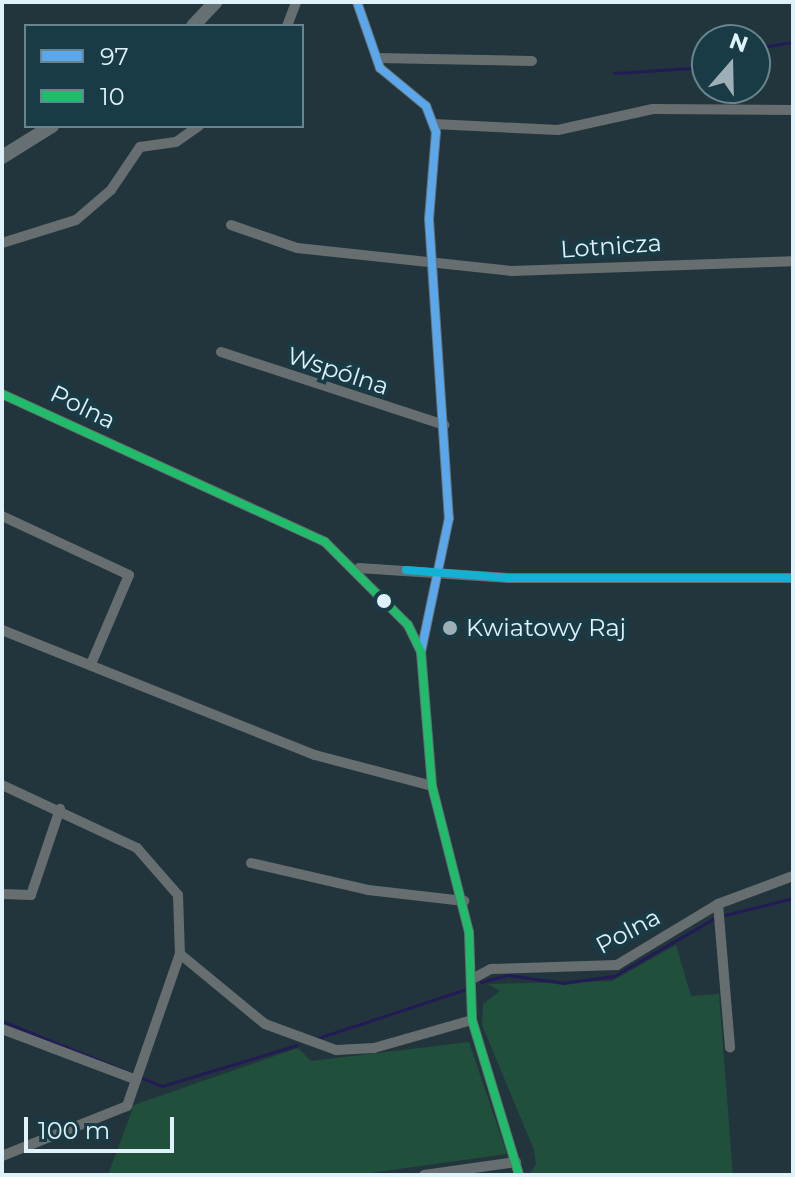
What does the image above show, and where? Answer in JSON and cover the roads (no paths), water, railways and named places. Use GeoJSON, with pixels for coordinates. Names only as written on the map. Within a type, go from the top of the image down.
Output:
{"type":"FeatureCollection","features":[{"type":"Feature","properties":{"kind":"street"},"geometry":{"type":"LineString","coordinates":[[195,24],[215,2]]}},
{"type":"Feature","properties":{"kind":"street"},"geometry":{"type":"LineString","coordinates":[[288,24],[296,2]]}},
{"type":"Feature","properties":{"kind":"street"},"geometry":{"type":"LineString","coordinates":[[357,2],[377,58],[426,106],[434,124],[432,264],[449,518],[421,652]]}},
{"type":"Feature","properties":{"kind":"street"},"geometry":{"type":"LineString","coordinates":[[377,58],[532,61]]}},
{"type":"Feature","properties":{"kind":"street"},"geometry":{"type":"LineString","coordinates":[[434,124],[558,130],[653,109],[793,110]]}},
{"type":"Feature","properties":{"kind":"street"},"geometry":{"type":"LineString","coordinates":[[2,157],[49,128]]}},
{"type":"Feature","properties":{"kind":"street"},"geometry":{"type":"LineString","coordinates":[[2,243],[76,220],[111,190],[140,147],[176,142],[196,128]]}},
{"type":"Feature","properties":{"kind":"street","name":"Lotnicza"},"geometry":{"type":"LineString","coordinates":[[231,225],[297,248],[511,271],[793,261]]}},
{"type":"Feature","properties":{"kind":"street","name":"Wspólna"},"geometry":{"type":"LineString","coordinates":[[221,352],[444,425]]}},
{"type":"Feature","properties":{"kind":"street","name":"Polna"},"geometry":{"type":"LineString","coordinates":[[2,394],[58,413],[201,490],[325,542],[359,568],[408,625],[421,652],[432,786],[464,901],[472,979],[472,1020],[519,1175]]}},
{"type":"Feature","properties":{"kind":"street"},"geometry":{"type":"LineString","coordinates":[[2,516],[129,575],[91,664]]}},
{"type":"Feature","properties":{"kind":"street"},"geometry":{"type":"LineString","coordinates":[[359,568],[683,578],[793,578]]}},
{"type":"Feature","properties":{"kind":"street"},"geometry":{"type":"LineString","coordinates":[[2,630],[178,696],[315,755],[432,786]]}},
{"type":"Feature","properties":{"kind":"street"},"geometry":{"type":"LineString","coordinates":[[2,785],[110,830],[160,869],[178,895],[180,954],[127,1106],[2,1156]]}},
{"type":"Feature","properties":{"kind":"street"},"geometry":{"type":"LineString","coordinates":[[2,894],[31,895],[60,809]]}},
{"type":"Feature","properties":{"kind":"street"},"geometry":{"type":"LineString","coordinates":[[251,863],[368,890],[464,901]]}},
{"type":"Feature","properties":{"kind":"street","name":"Polna"},"geometry":{"type":"LineString","coordinates":[[472,979],[491,969],[603,969],[718,904],[793,876]]}},
{"type":"Feature","properties":{"kind":"street"},"geometry":{"type":"LineString","coordinates":[[718,904],[730,1048]]}},
{"type":"Feature","properties":{"kind":"street"},"geometry":{"type":"LineString","coordinates":[[180,954],[253,1016],[314,1047],[374,1048],[472,1020]]}},
{"type":"Feature","properties":{"kind":"street"},"geometry":{"type":"LineString","coordinates":[[2,1029],[137,1073]]}},
{"type":"Feature","properties":{"kind":"street"},"geometry":{"type":"LineString","coordinates":[[424,1175],[516,1162]]}},
{"type":"Feature","properties":{"kind":"waterway"},"geometry":{"type":"LineString","coordinates":[[771,45],[793,42]]}},
{"type":"Feature","properties":{"kind":"waterway"},"geometry":{"type":"LineString","coordinates":[[614,73],[691,68]]}},
{"type":"Feature","properties":{"kind":"waterway"},"geometry":{"type":"LineString","coordinates":[[725,915],[793,898]]}},
{"type":"Feature","properties":{"kind":"waterway"},"geometry":{"type":"LineString","coordinates":[[481,982],[508,975],[563,983],[614,976],[713,919]]}},
{"type":"Feature","properties":{"kind":"waterway"},"geometry":{"type":"LineString","coordinates":[[315,1039],[463,990]]}},
{"type":"Feature","properties":{"kind":"waterway"},"geometry":{"type":"LineString","coordinates":[[2,1021],[162,1086],[297,1045]]}},
{"type":"Feature","properties":{"kind":"place","name":"Kwiatowy Raj"},"geometry":{"type":"Point","coordinates":[450,628]}}]}
